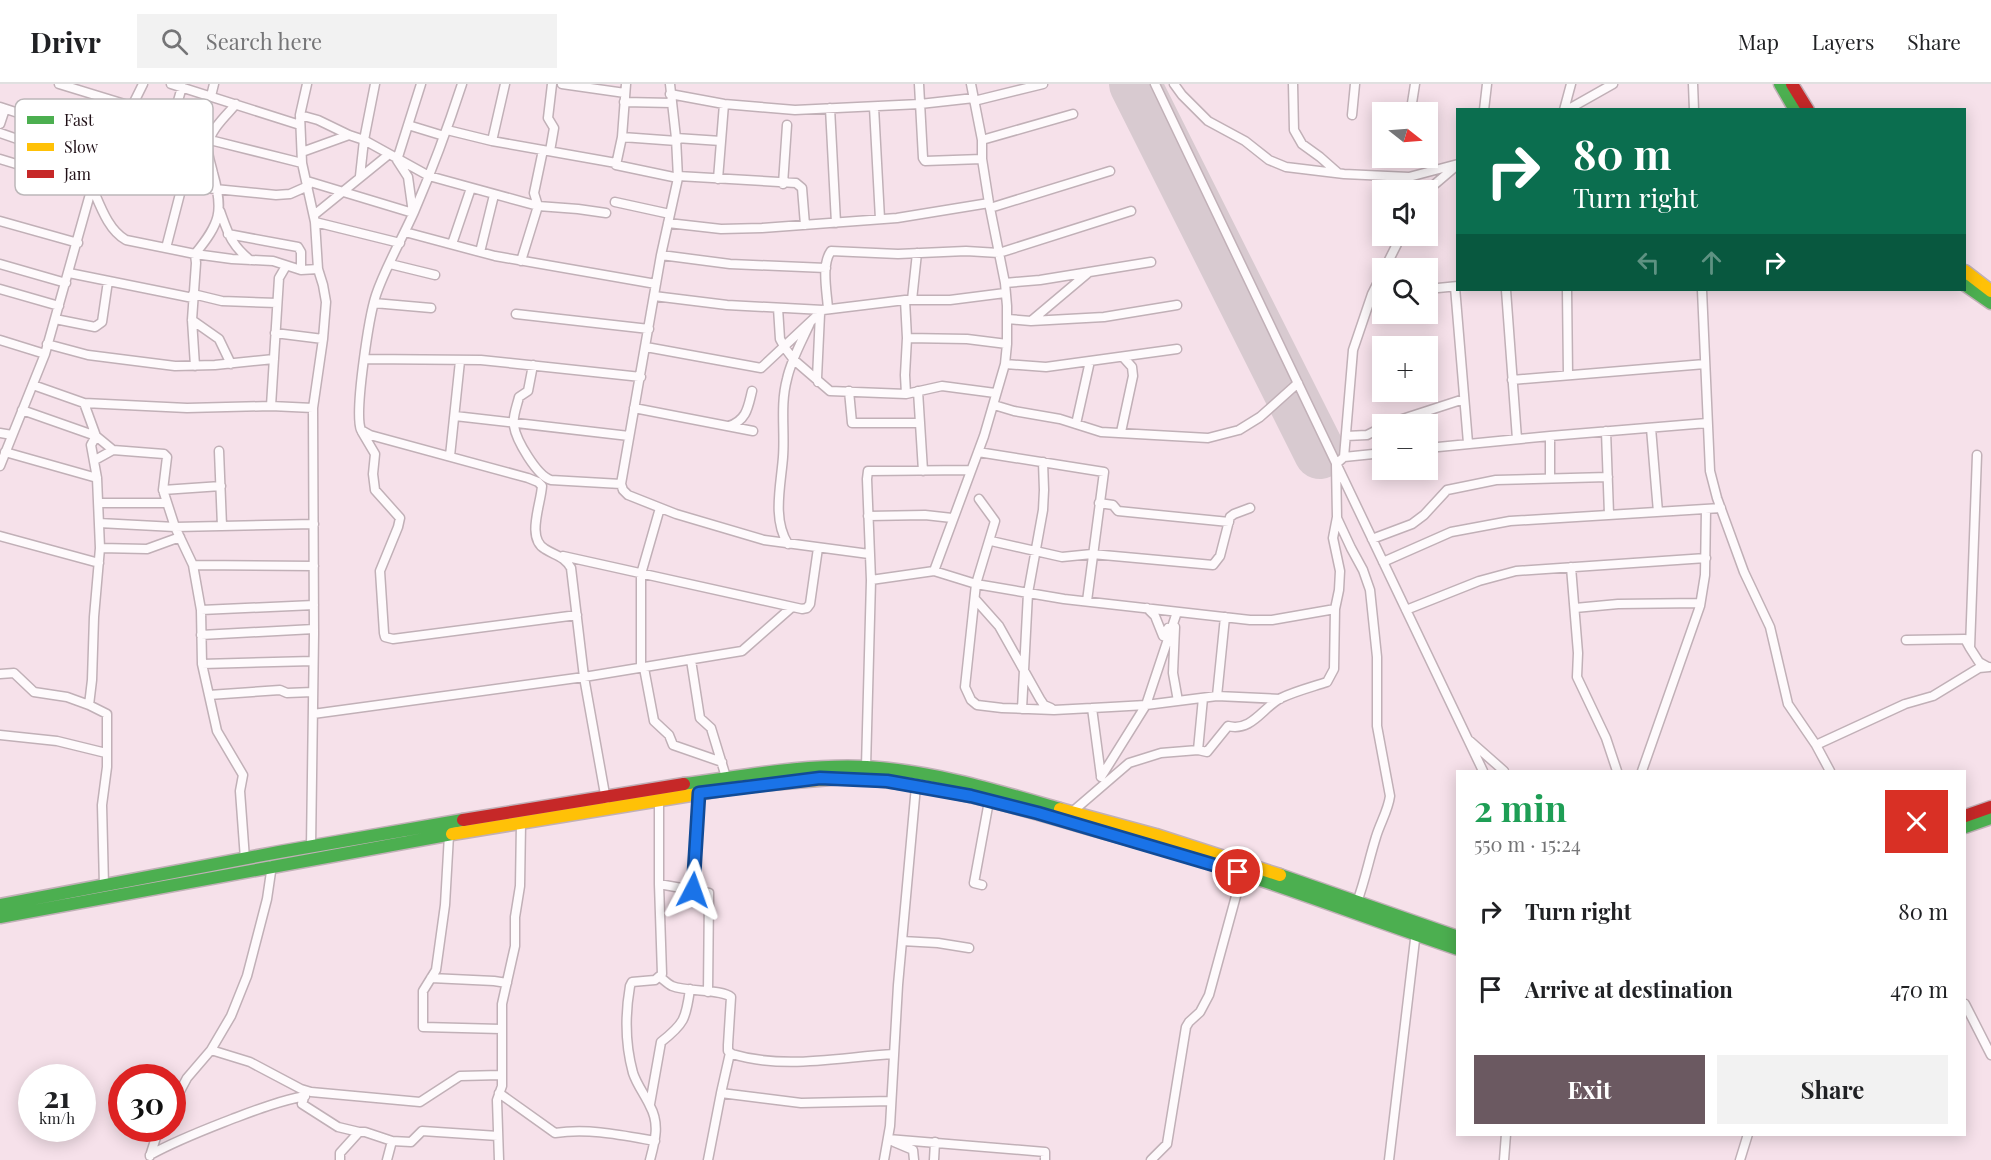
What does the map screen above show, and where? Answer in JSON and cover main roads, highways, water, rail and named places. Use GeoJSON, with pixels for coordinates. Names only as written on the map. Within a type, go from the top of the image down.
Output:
{"type":"FeatureCollection","features":[{"type":"Feature","properties":{"kind":"main road"},"geometry":{"type":"LineString","coordinates":[[1780,84],[1795,108]]}},
{"type":"Feature","properties":{"kind":"main road"},"geometry":{"type":"LineString","coordinates":[[1792,84],[1807,108]]}},
{"type":"Feature","properties":{"kind":"main road"},"geometry":{"type":"LineString","coordinates":[[1966,272],[1991,291]]}},
{"type":"Feature","properties":{"kind":"main road"},"geometry":{"type":"LineString","coordinates":[[1966,286],[1991,303]]}},
{"type":"Feature","properties":{"kind":"main road"},"geometry":{"type":"LineString","coordinates":[[0,916],[521,823],[726,777],[816,767],[866,767],[932,777],[1011,795],[1196,847],[1357,902],[1456,948]]}},
{"type":"Feature","properties":{"kind":"main road"},"geometry":{"type":"LineString","coordinates":[[0,905],[311,847],[607,802],[659,799],[820,778],[872,779],[989,801],[1161,848],[1417,929],[1456,937]]}},
{"type":"Feature","properties":{"kind":"main road"},"geometry":{"type":"LineString","coordinates":[[1966,816],[1991,807]]}},
{"type":"Feature","properties":{"kind":"main road"},"geometry":{"type":"LineString","coordinates":[[1966,827],[1991,818]]}}]}
